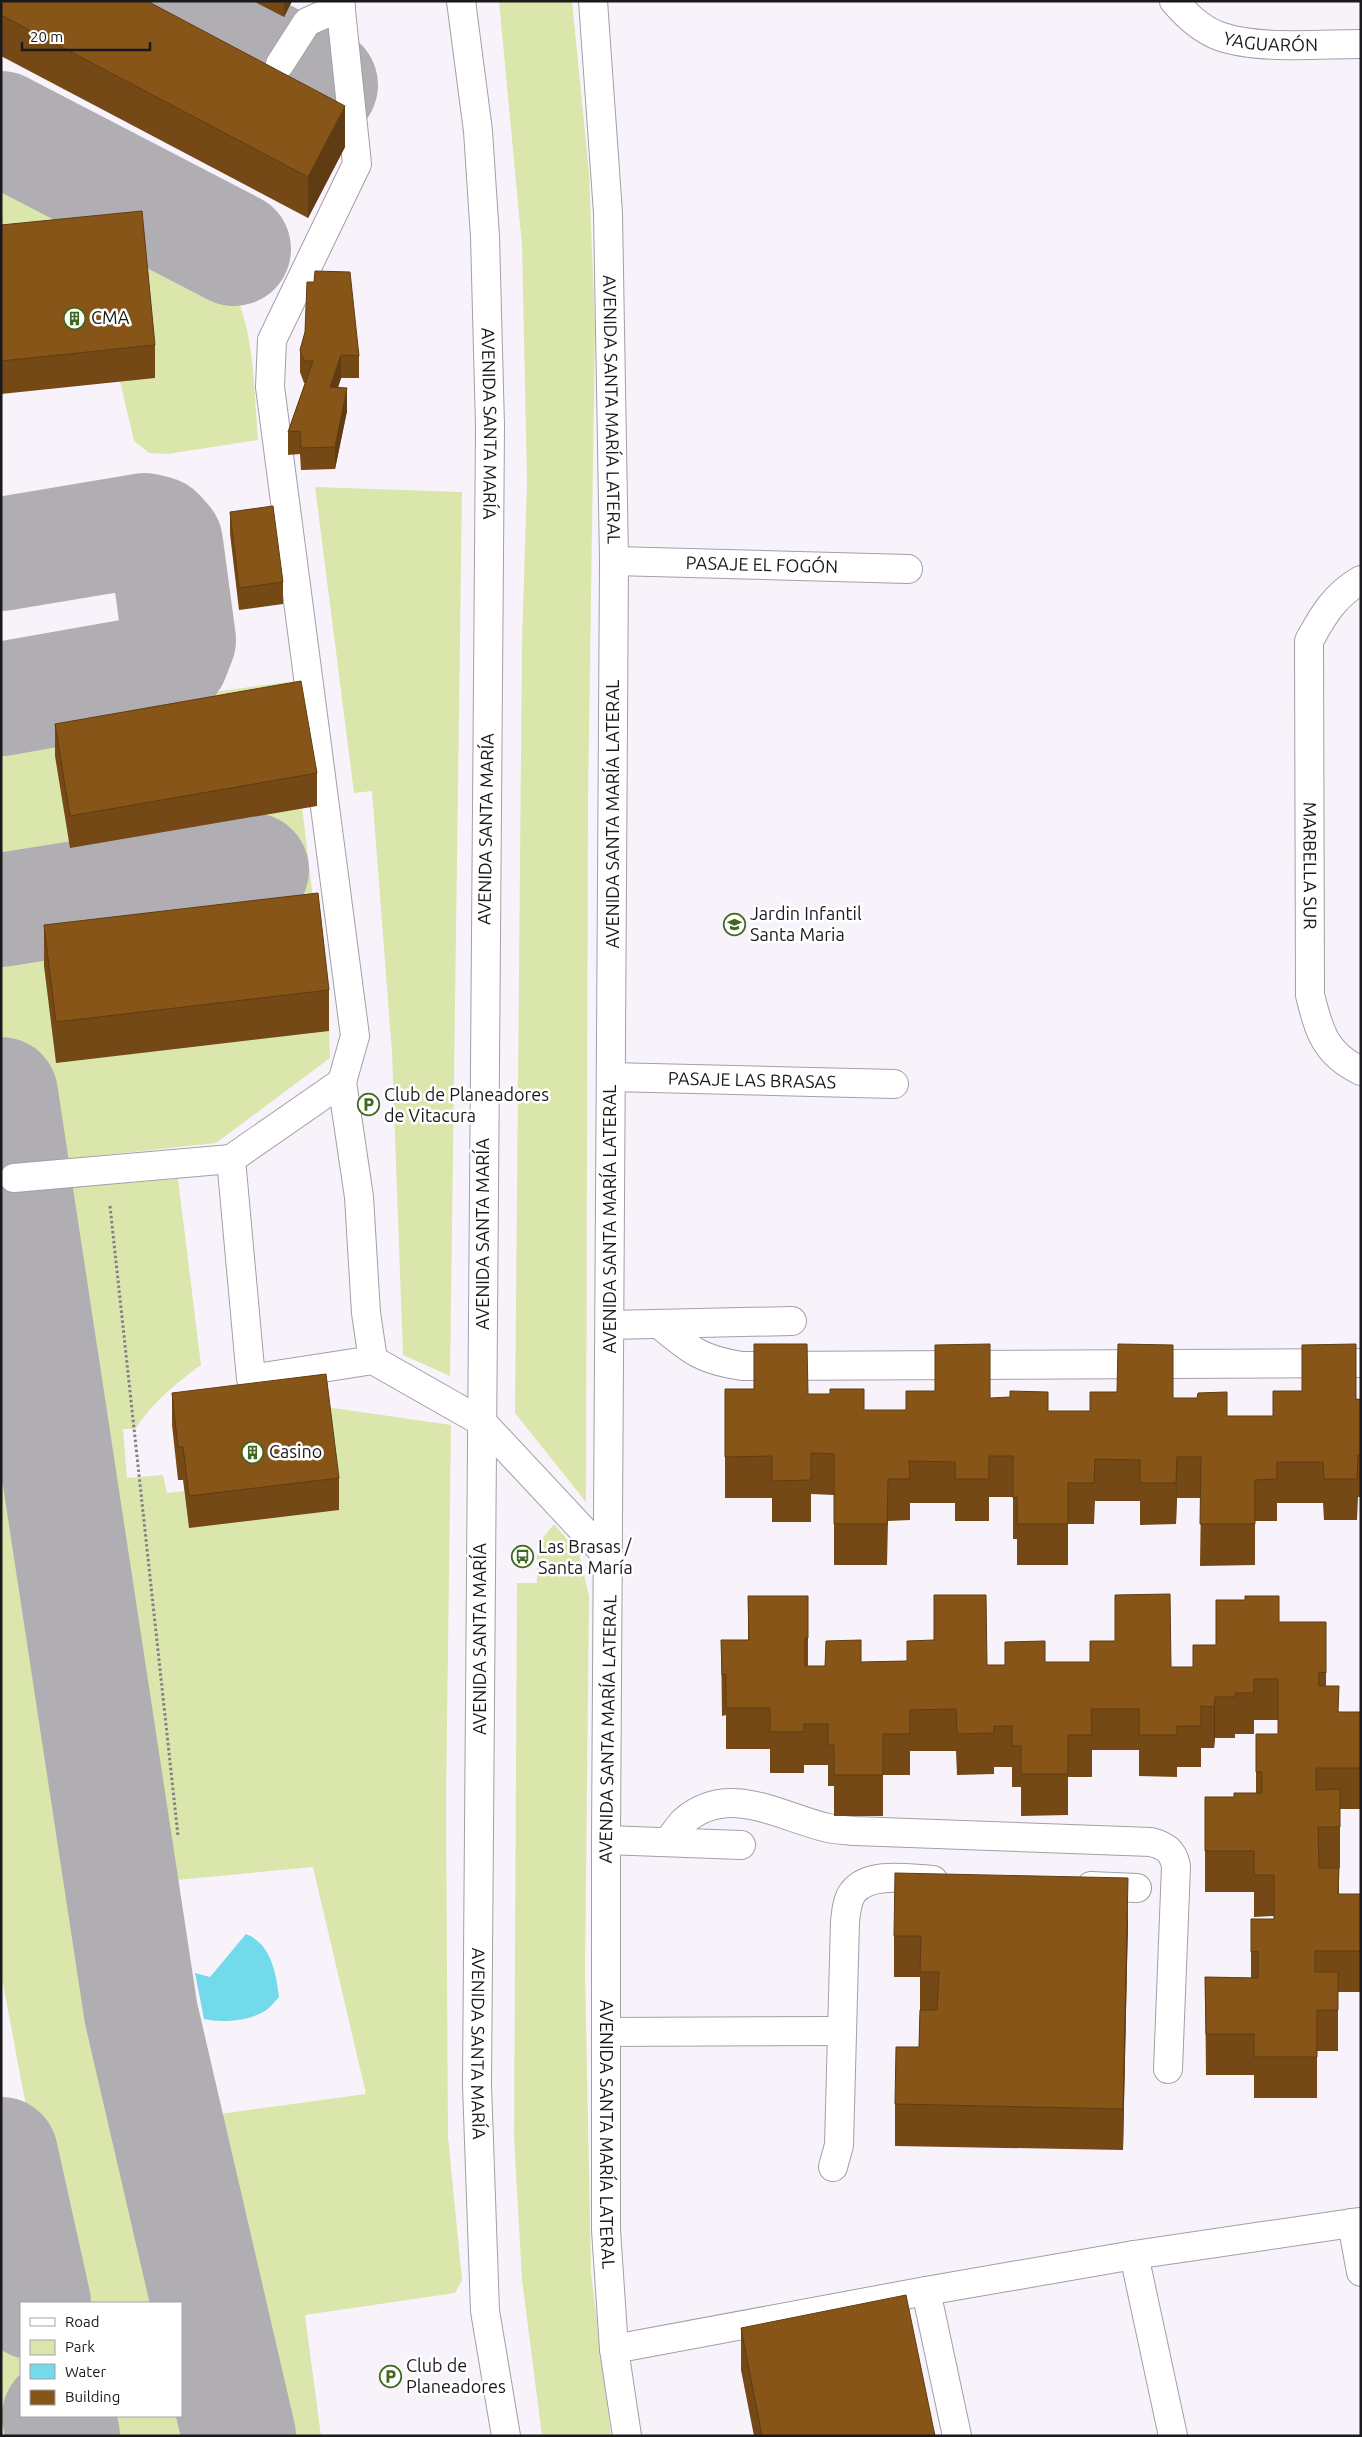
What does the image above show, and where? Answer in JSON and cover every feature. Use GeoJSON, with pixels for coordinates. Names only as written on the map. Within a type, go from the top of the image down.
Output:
{"type":"FeatureCollection","features":[{"type":"Feature","properties":{"kind":"street","name":"AVENIDA SANTA MARÍA"},"geometry":{"type":"LineString","coordinates":[[461,1],[478,131],[485,237],[490,417],[477,2085],[485,2311],[506,2436]]}},
{"type":"Feature","properties":{"kind":"street","name":"AVENIDA SANTA MARÍA LATERAL"},"geometry":{"type":"LineString","coordinates":[[593,1],[608,213],[614,561],[610,1559],[606,1840],[606,2230],[614,2350],[627,2436]]}},
{"type":"Feature","properties":{"kind":"street"},"geometry":{"type":"LineString","coordinates":[[280,64],[307,22],[341,4],[358,164],[272,340],[270,387],[355,1036],[342,1082],[359,1197],[366,1313],[374,1360]]}},
{"type":"Feature","properties":{"kind":"street","name":"YAGUARÓN"},"geometry":{"type":"LineString","coordinates":[[1181,9],[1218,36],[1251,44],[1361,44]]}},
{"type":"Feature","properties":{"kind":"street","name":"PASAJE EL FOGÓN"},"geometry":{"type":"LineString","coordinates":[[614,561],[908,568]]}},
{"type":"Feature","properties":{"kind":"street","name":"MARBELLA SUR"},"geometry":{"type":"LineString","coordinates":[[1361,580],[1340,594],[1326,610],[1309,641],[1310,995],[1317,1026],[1328,1046],[1343,1062],[1361,1071]]}},
{"type":"Feature","properties":{"kind":"street","name":"PASAJE LAS BRASAS"},"geometry":{"type":"LineString","coordinates":[[611,1077],[894,1084]]}},
{"type":"Feature","properties":{"kind":"street"},"geometry":{"type":"LineString","coordinates":[[14,1178],[231,1159],[342,1082]]}},
{"type":"Feature","properties":{"kind":"street"},"geometry":{"type":"LineString","coordinates":[[231,1159],[251,1380],[374,1360],[482,1422],[610,1559]]}},
{"type":"Feature","properties":{"kind":"street"},"geometry":{"type":"LineString","coordinates":[[610,1325],[792,1321]]}},
{"type":"Feature","properties":{"kind":"street"},"geometry":{"type":"LineString","coordinates":[[659,1324],[693,1352],[716,1362],[742,1366],[1361,1363]]}},
{"type":"Feature","properties":{"kind":"street"},"geometry":{"type":"LineString","coordinates":[[668,1842],[683,1822],[693,1815],[703,1809],[732,1801],[758,1806],[829,1828],[855,1831],[1151,1842],[1162,1845],[1170,1850],[1176,1866],[1168,2069]]}},
{"type":"Feature","properties":{"kind":"street"},"geometry":{"type":"LineString","coordinates":[[606,1840],[741,1845]]}},
{"type":"Feature","properties":{"kind":"street"},"geometry":{"type":"LineString","coordinates":[[833,2167],[839,2145],[845,1922],[848,1904],[853,1892],[865,1883],[886,1878],[954,1881]]}},
{"type":"Feature","properties":{"kind":"street"},"geometry":{"type":"LineString","coordinates":[[1069,1885],[1137,1888]]}},
{"type":"Feature","properties":{"kind":"street"},"geometry":{"type":"LineString","coordinates":[[606,2032],[842,2031]]}},
{"type":"Feature","properties":{"kind":"street"},"geometry":{"type":"LineString","coordinates":[[614,2350],[926,2291],[1134,2255],[1356,2223],[1361,2272]]}},
{"type":"Feature","properties":{"kind":"street"},"geometry":{"type":"LineString","coordinates":[[1134,2255],[1172,2436]]}},
{"type":"Feature","properties":{"kind":"street"},"geometry":{"type":"LineString","coordinates":[[926,2291],[957,2436]]}},
{"type":"Feature","properties":{"kind":"path"},"geometry":{"type":"LineString","coordinates":[[106,1170],[178,1836]]}},
{"type":"Feature","properties":{"kind":"green space"},"geometry":{"type":"Polygon","coordinates":[[[499,1],[572,1],[589,173],[595,328],[588,800],[586,1502],[515,1413],[522,642],[527,481],[522,246],[499,1]]]}},
{"type":"Feature","properties":{"kind":"green space"},"geometry":{"type":"Polygon","coordinates":[[[1,143],[138,211],[177,233],[211,260],[225,276],[236,295],[247,330],[253,366],[258,440],[168,454],[149,453],[134,441],[120,381],[155,377],[1,257],[1,143]]]}},
{"type":"Feature","properties":{"kind":"green space"},"geometry":{"type":"Polygon","coordinates":[[[315,487],[462,492],[450,1376],[403,1355],[392,1053],[372,791],[354,793],[315,487]]]}},
{"type":"Feature","properties":{"kind":"green space"},"geometry":{"type":"Polygon","coordinates":[[[287,682],[329,1031],[330,1058],[216,1143],[21,1164],[1,1026],[1,721],[287,682]]]}},
{"type":"Feature","properties":{"kind":"green space"},"geometry":{"type":"Polygon","coordinates":[[[178,1179],[201,1365],[165,1394],[149,1410],[135,1429],[123,1429],[127,1478],[163,1475],[167,1493],[184,1491],[189,1528],[326,1407],[451,1425],[446,1799],[448,2136],[462,2280],[455,2293],[305,2315],[321,2436],[250,2436],[150,2012],[30,1214],[39,1190],[178,1179]],[[313,1867],[166,1881],[220,2114],[366,2094],[313,1867]]]}},
{"type":"Feature","properties":{"kind":"green space"},"geometry":{"type":"Polygon","coordinates":[[[1,1213],[66,1672],[125,2028],[217,2436],[88,2436],[84,2417],[182,2417],[182,2302],[63,2302],[1,1973],[1,1213]]]}},
{"type":"Feature","properties":{"kind":"green space"},"geometry":{"type":"Polygon","coordinates":[[[554,1524],[579,1553],[589,1596],[585,1972],[591,2272],[611,2436],[542,2436],[522,2280],[514,2137],[517,1583],[537,1583],[537,1545],[554,1524]]]}},
{"type":"Feature","properties":{"kind":"green space"},"geometry":{"type":"Polygon","coordinates":[[[1,2244],[20,2335],[20,2417],[37,2417],[41,2436],[1,2436],[1,2244]]]}},
{"type":"Feature","properties":{"kind":"water"},"geometry":{"type":"Polygon","coordinates":[[[246,1934],[267,1952],[274,1969],[279,1997],[267,2010],[251,2017],[227,2021],[204,2019],[195,1973],[210,1977],[246,1934]]]}},
{"type":"Feature","properties":{"kind":"building"},"geometry":{"type":"Polygon","coordinates":[[[1,1],[147,1],[345,106],[308,177],[1,15],[1,1]]]}},
{"type":"Feature","properties":{"kind":"building","name":"CMA"},"geometry":{"type":"Polygon","coordinates":[[[142,211],[155,345],[1,361],[1,225],[142,211]]]}},
{"type":"Feature","properties":{"kind":"building"},"geometry":{"type":"Polygon","coordinates":[[[315,271],[350,272],[359,356],[341,355],[330,387],[347,388],[335,447],[301,448],[300,431],[288,432],[313,361],[304,361],[300,350],[305,332],[307,282],[314,282],[315,271]]]}},
{"type":"Feature","properties":{"kind":"building"},"geometry":{"type":"Polygon","coordinates":[[[273,506],[283,582],[239,588],[230,512],[273,506]]]}},
{"type":"Feature","properties":{"kind":"building"},"geometry":{"type":"Polygon","coordinates":[[[301,681],[317,773],[70,816],[55,724],[301,681]]]}},
{"type":"Feature","properties":{"kind":"building"},"geometry":{"type":"Polygon","coordinates":[[[318,893],[329,990],[56,1022],[44,925],[318,893]]]}},
{"type":"Feature","properties":{"kind":"building"},"geometry":{"type":"Polygon","coordinates":[[[754,1344],[807,1344],[808,1394],[830,1394],[830,1389],[864,1389],[864,1410],[906,1410],[906,1391],[935,1391],[935,1345],[990,1344],[990,1398],[1010,1397],[1010,1391],[1048,1392],[1048,1411],[1090,1411],[1090,1392],[1117,1392],[1118,1344],[1173,1345],[1173,1398],[1197,1398],[1198,1393],[1227,1392],[1227,1416],[1273,1416],[1273,1391],[1302,1391],[1302,1345],[1356,1344],[1356,1400],[1361,1399],[1361,1455],[1358,1455],[1357,1479],[1324,1479],[1323,1462],[1277,1462],[1277,1479],[1255,1480],[1255,1524],[1200,1524],[1201,1457],[1177,1457],[1176,1483],[1140,1483],[1140,1460],[1095,1459],[1094,1483],[1068,1483],[1068,1524],[1017,1524],[1017,1497],[1013,1498],[1013,1456],[989,1456],[989,1479],[955,1479],[955,1462],[909,1461],[910,1479],[888,1479],[887,1524],[834,1524],[834,1454],[811,1453],[811,1480],[772,1481],[772,1456],[725,1457],[725,1389],[754,1389],[754,1344]]]}},
{"type":"Feature","properties":{"kind":"building","name":"Casino"},"geometry":{"type":"Polygon","coordinates":[[[326,1374],[339,1478],[189,1496],[183,1447],[178,1447],[172,1393],[326,1374]]]}},
{"type":"Feature","properties":{"kind":"building"},"geometry":{"type":"Polygon","coordinates":[[[1170,1594],[1171,1667],[1193,1667],[1193,1645],[1216,1645],[1216,1600],[1245,1600],[1245,1596],[1279,1596],[1279,1622],[1326,1622],[1326,1673],[1319,1672],[1319,1686],[1339,1686],[1338,1712],[1361,1712],[1361,1768],[1316,1768],[1316,1790],[1340,1789],[1340,1827],[1318,1827],[1319,1868],[1339,1868],[1338,1894],[1361,1894],[1361,1951],[1315,1951],[1315,1972],[1338,1972],[1338,2010],[1317,2010],[1317,2057],[1254,2057],[1254,2034],[1206,2034],[1205,1977],[1258,1978],[1258,1951],[1251,1952],[1251,1919],[1274,1919],[1274,1875],[1254,1875],[1254,1851],[1205,1851],[1205,1797],[1234,1797],[1234,1793],[1262,1793],[1262,1772],[1256,1772],[1256,1734],[1278,1734],[1278,1679],[1254,1679],[1254,1693],[1235,1693],[1235,1697],[1215,1697],[1214,1707],[1201,1706],[1201,1726],[1177,1726],[1177,1735],[1139,1735],[1139,1709],[1091,1709],[1092,1735],[1068,1735],[1068,1774],[1021,1774],[1021,1746],[1012,1746],[1012,1726],[994,1726],[994,1733],[957,1734],[956,1709],[910,1710],[910,1734],[883,1734],[883,1775],[834,1775],[834,1745],[828,1745],[828,1724],[804,1724],[804,1732],[770,1732],[770,1708],[726,1708],[726,1674],[722,1675],[721,1640],[749,1640],[748,1596],[808,1596],[808,1638],[805,1638],[805,1666],[825,1666],[826,1641],[861,1640],[861,1662],[907,1661],[907,1641],[934,1640],[934,1595],[986,1595],[987,1665],[1005,1665],[1005,1642],[1045,1641],[1045,1662],[1090,1662],[1090,1641],[1115,1641],[1115,1595],[1170,1594]]]}},
{"type":"Feature","properties":{"kind":"building"},"geometry":{"type":"Polygon","coordinates":[[[895,1873],[1128,1878],[1123,2109],[895,2104],[896,2047],[919,2047],[920,2010],[937,2010],[939,1972],[920,1972],[921,1936],[894,1936],[895,1873]]]}},
{"type":"Feature","properties":{"kind":"building"},"geometry":{"type":"Polygon","coordinates":[[[906,2295],[935,2436],[762,2436],[741,2328],[906,2295]]]}},
{"type":"Feature","properties":{"kind":"taxiway"},"geometry":{"type":"LineString","coordinates":[[157,1],[321,85]]}},
{"type":"Feature","properties":{"kind":"taxiway"},"geometry":{"type":"LineString","coordinates":[[1,128],[234,249]]}},
{"type":"Feature","properties":{"kind":"taxiway"},"geometry":{"type":"LineString","coordinates":[[1,554],[145,530],[157,533],[166,543],[179,640],[172,658],[160,671],[1,699]]}},
{"type":"Feature","properties":{"kind":"taxiway"},"geometry":{"type":"LineString","coordinates":[[1,910],[252,870]]}},
{"type":"Feature","properties":{"kind":"taxiway"},"geometry":{"type":"LineString","coordinates":[[1,1094],[141,2013],[239,2436]]}},
{"type":"Feature","properties":{"kind":"taxiway"},"geometry":{"type":"LineString","coordinates":[[1,2154],[34,2302]]}},
{"type":"Feature","properties":{"kind":"taxiway"},"geometry":{"type":"LineString","coordinates":[[59,2417],[63,2436]]}},
{"type":"Feature","properties":{"kind":"place","name":"CMA"},"geometry":{"type":"Point","coordinates":[75,318]}},
{"type":"Feature","properties":{"kind":"place","name":"Jardin Infantil Santa Maria"},"geometry":{"type":"Point","coordinates":[734,924]}},
{"type":"Feature","properties":{"kind":"place","name":"Club de Planeadores de Vitacura"},"geometry":{"type":"Point","coordinates":[368,1105]}},
{"type":"Feature","properties":{"kind":"place","name":"Casino"},"geometry":{"type":"Point","coordinates":[253,1452]}},
{"type":"Feature","properties":{"kind":"place","name":"Las Brasas / Santa María"},"geometry":{"type":"Point","coordinates":[522,1557]}},
{"type":"Feature","properties":{"kind":"place","name":"Club de Planeadores"},"geometry":{"type":"Point","coordinates":[390,2376]}}]}
